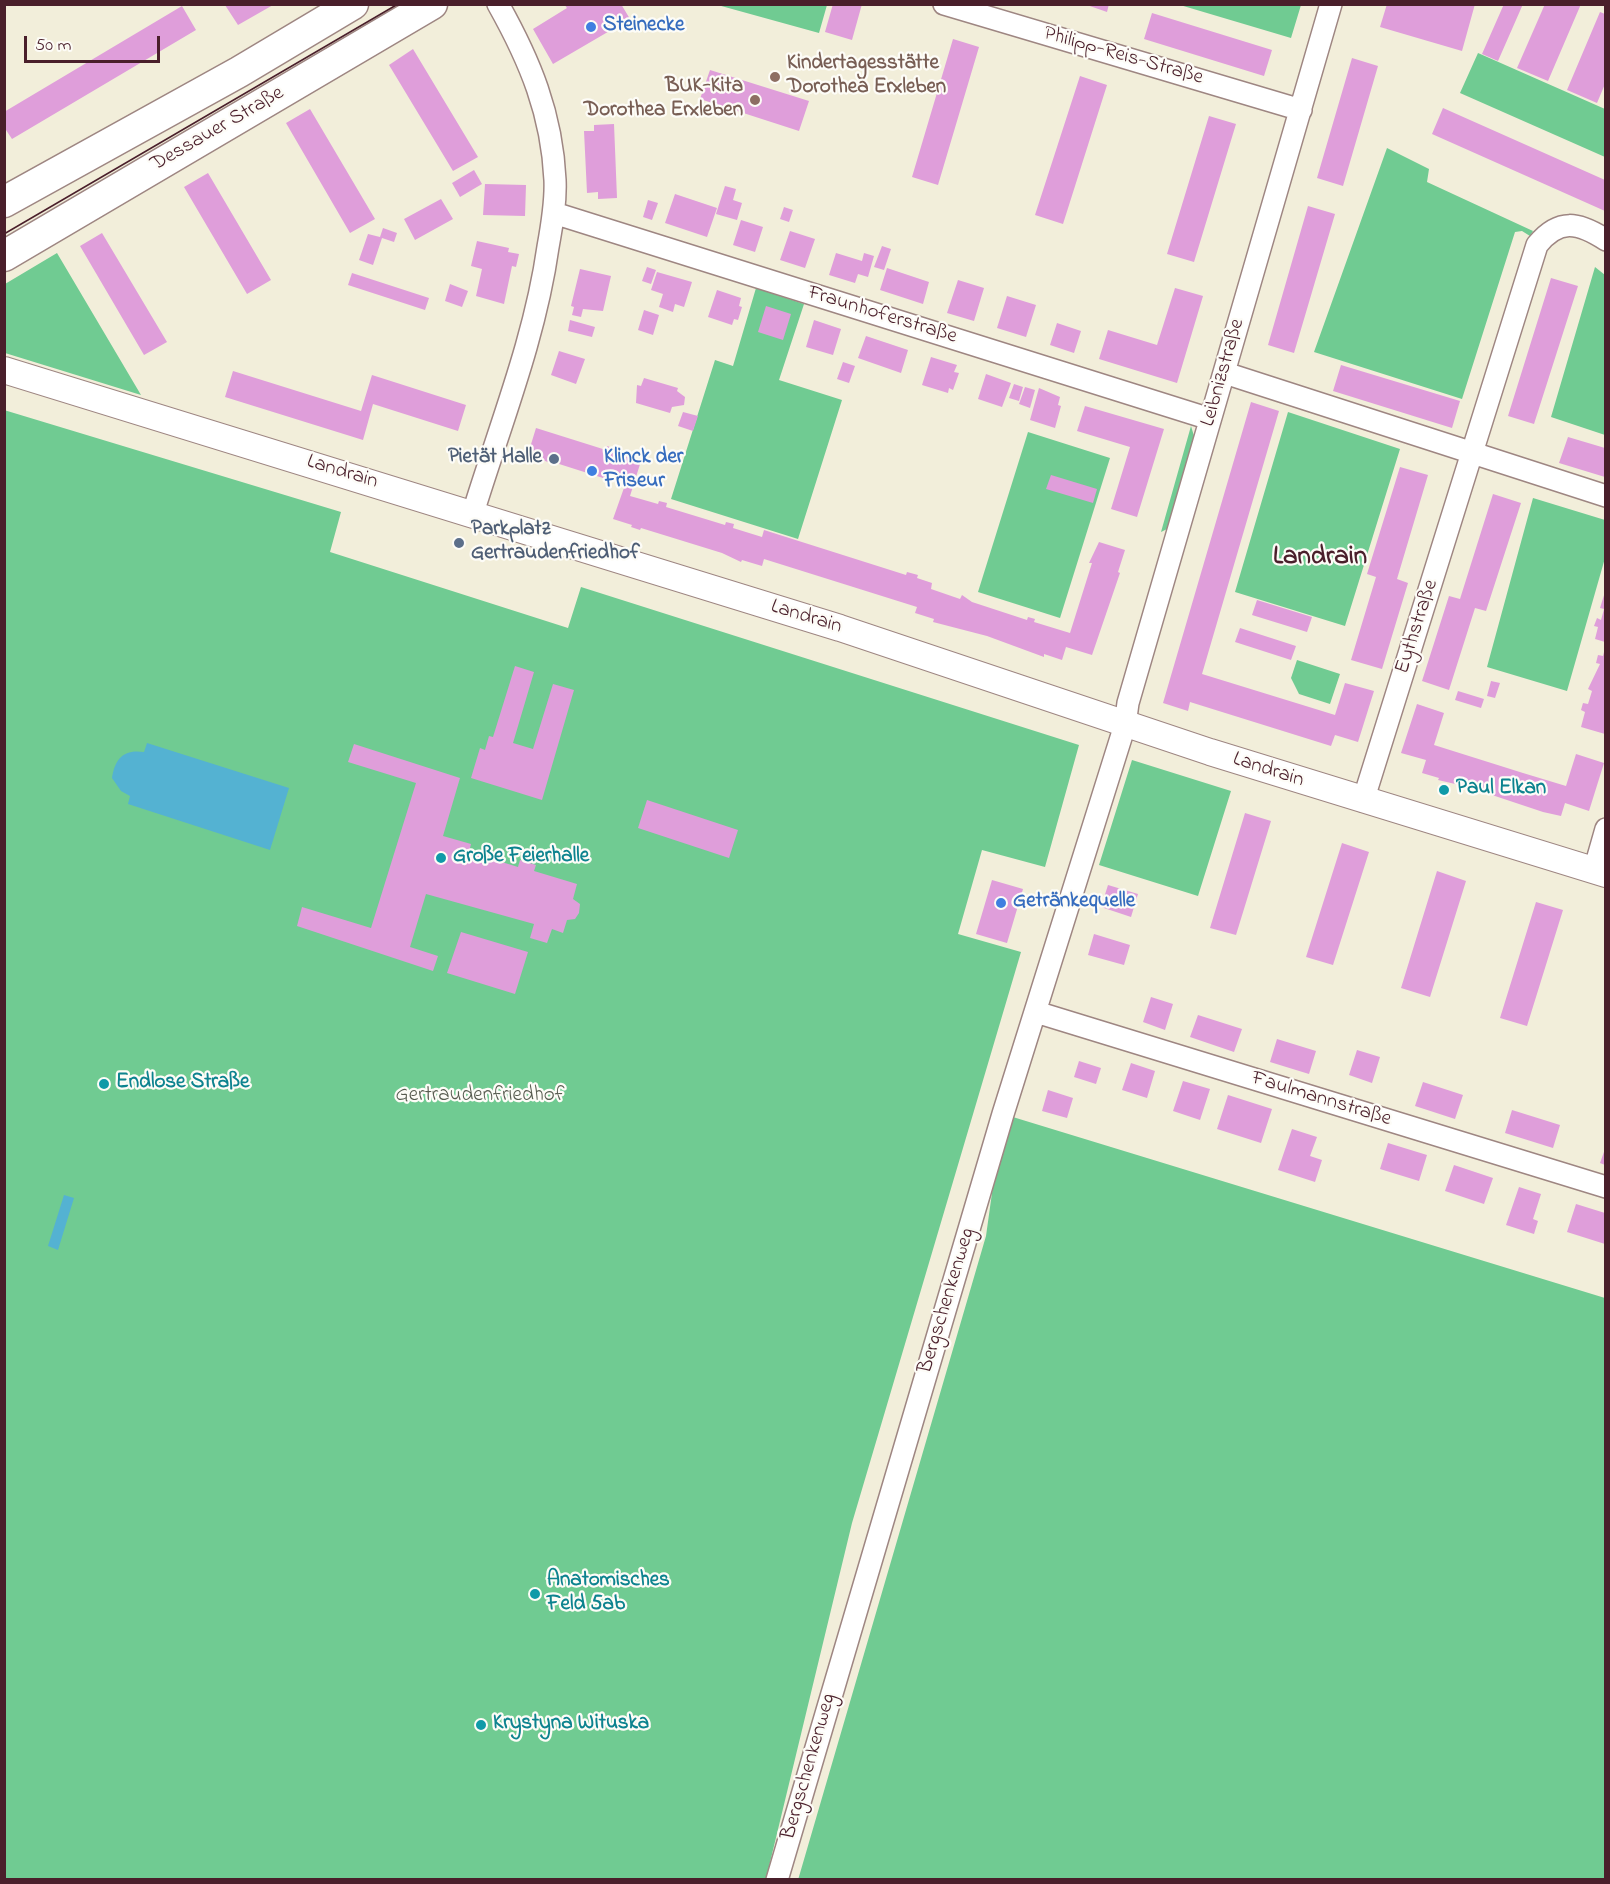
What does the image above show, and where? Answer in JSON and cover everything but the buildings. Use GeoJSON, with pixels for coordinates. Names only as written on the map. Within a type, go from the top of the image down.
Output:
{"type":"FeatureCollection","features":[{"type":"Feature","properties":{"kind":"main road","name":"Dessauer Straße"},"geometry":{"type":"LineString","coordinates":[[4,202],[239,72],[353,4]]}},
{"type":"Feature","properties":{"kind":"main road","name":"Dessauer Straße"},"geometry":{"type":"LineString","coordinates":[[4,256],[432,4]]}},
{"type":"Feature","properties":{"kind":"street"},"geometry":{"type":"LineString","coordinates":[[473,513],[530,334],[545,269],[554,213],[554,163],[539,89],[520,43],[498,4]]}},
{"type":"Feature","properties":{"kind":"street","name":"Philipp-Reis-Straße"},"geometry":{"type":"LineString","coordinates":[[944,4],[1301,110]]}},
{"type":"Feature","properties":{"kind":"street","name":"Leibnizstraße"},"geometry":{"type":"LineString","coordinates":[[1125,725],[1128,703],[1329,13],[1350,4]]}},
{"type":"Feature","properties":{"kind":"street","name":"Fraunhoferstraße"},"geometry":{"type":"LineString","coordinates":[[554,213],[1210,419]]}},
{"type":"Feature","properties":{"kind":"street","name":"Eythstraße"},"geometry":{"type":"LineString","coordinates":[[1363,801],[1537,245],[1548,231],[1571,224],[1592,231],[1605,240]]}},
{"type":"Feature","properties":{"kind":"street","name":"Landrain"},"geometry":{"type":"LineString","coordinates":[[4,370],[840,628],[1125,725],[1363,801],[1600,872]]}},
{"type":"Feature","properties":{"kind":"street"},"geometry":{"type":"LineString","coordinates":[[1225,373],[1605,496]]}},
{"type":"Feature","properties":{"kind":"street","name":"Bergschenkenweg"},"geometry":{"type":"LineString","coordinates":[[777,1880],[1003,1114],[1125,725]]}},
{"type":"Feature","properties":{"kind":"street"},"geometry":{"type":"LineString","coordinates":[[1600,872],[1605,829]]}},
{"type":"Feature","properties":{"kind":"street","name":"Faulmannstraße"},"geometry":{"type":"LineString","coordinates":[[1036,1012],[1605,1187]]}},
{"type":"Feature","properties":{"kind":"green space"},"geometry":{"type":"Polygon","coordinates":[[[714,4],[827,4],[827,5],[819,33],[714,4]]]}},
{"type":"Feature","properties":{"kind":"green space"},"geometry":{"type":"Polygon","coordinates":[[[1180,5],[1301,5],[1291,38],[1180,5]]]}},
{"type":"Feature","properties":{"kind":"green space"},"geometry":{"type":"Polygon","coordinates":[[[1478,53],[1605,109],[1605,157],[1460,93],[1478,53]]]}},
{"type":"Feature","properties":{"kind":"green space"},"geometry":{"type":"Polygon","coordinates":[[[1387,148],[1429,169],[1427,182],[1533,231],[1530,236],[1522,231],[1515,232],[1462,399],[1314,352],[1387,148]]]}},
{"type":"Feature","properties":{"kind":"green space"},"geometry":{"type":"Polygon","coordinates":[[[57,253],[141,395],[5,353],[5,284],[57,253]]]}},
{"type":"Feature","properties":{"kind":"green space"},"geometry":{"type":"Polygon","coordinates":[[[1595,267],[1605,275],[1605,435],[1551,417],[1595,267]]]}},
{"type":"Feature","properties":{"kind":"green space"},"geometry":{"type":"Polygon","coordinates":[[[756,288],[804,304],[779,380],[842,400],[798,539],[671,499],[715,360],[733,366],[756,288]]]}},
{"type":"Feature","properties":{"kind":"green space","name":"Gertraudenfriedhof"},"geometry":{"type":"Polygon","coordinates":[[[4,410],[341,512],[330,552],[568,628],[581,587],[1079,745],[1045,867],[982,850],[958,934],[1021,952],[852,1523],[766,1879],[5,1879],[4,410]]]}},
{"type":"Feature","properties":{"kind":"green space"},"geometry":{"type":"Polygon","coordinates":[[[1288,412],[1400,449],[1345,626],[1235,592],[1288,412]]]}},
{"type":"Feature","properties":{"kind":"green space"},"geometry":{"type":"Polygon","coordinates":[[[1191,426],[1194,436],[1167,529],[1161,532],[1191,426]]]}},
{"type":"Feature","properties":{"kind":"green space"},"geometry":{"type":"Polygon","coordinates":[[[1028,432],[1110,458],[1060,618],[978,592],[1028,432]]]}},
{"type":"Feature","properties":{"kind":"green space"},"geometry":{"type":"Polygon","coordinates":[[[1533,498],[1605,520],[1605,558],[1567,691],[1487,667],[1533,498]]]}},
{"type":"Feature","properties":{"kind":"green space"},"geometry":{"type":"Polygon","coordinates":[[[1297,660],[1340,674],[1330,704],[1299,694],[1291,678],[1297,660]]]}},
{"type":"Feature","properties":{"kind":"green space"},"geometry":{"type":"Polygon","coordinates":[[[1132,760],[1231,791],[1198,896],[1099,865],[1132,760]]]}},
{"type":"Feature","properties":{"kind":"green space"},"geometry":{"type":"Polygon","coordinates":[[[1003,1114],[1605,1298],[1605,1879],[798,1880],[986,1236],[1003,1114]]]}},
{"type":"Feature","properties":{"kind":"water"},"geometry":{"type":"Polygon","coordinates":[[[147,743],[289,788],[270,850],[128,804],[130,796],[121,791],[112,778],[113,771],[122,756],[131,752],[144,752],[147,743]]]}},
{"type":"Feature","properties":{"kind":"water"},"geometry":{"type":"Polygon","coordinates":[[[64,1195],[74,1198],[58,1250],[48,1246],[64,1195]]]}},
{"type":"Feature","properties":{"kind":"tram line"},"geometry":{"type":"LineString","coordinates":[[4,234],[398,4]]}},
{"type":"Feature","properties":{"kind":"place","name":"Steinecke"},"geometry":{"type":"Point","coordinates":[591,27]}},
{"type":"Feature","properties":{"kind":"place","name":"Kindertagesstätte Dorothea Erxleben"},"geometry":{"type":"Point","coordinates":[775,77]}},
{"type":"Feature","properties":{"kind":"place","name":"BUK-Kita Dorothea Erxleben"},"geometry":{"type":"Point","coordinates":[755,100]}},
{"type":"Feature","properties":{"kind":"place","name":"Pietät Halle"},"geometry":{"type":"Point","coordinates":[554,459]}},
{"type":"Feature","properties":{"kind":"place","name":"Klinck der Friseur"},"geometry":{"type":"Point","coordinates":[592,471]}},
{"type":"Feature","properties":{"kind":"place","name":"Parkplatz Gertraudenfriedhof"},"geometry":{"type":"Point","coordinates":[459,543]}},
{"type":"Feature","properties":{"kind":"place","name":"Paul Elkan"},"geometry":{"type":"Point","coordinates":[1444,790]}},
{"type":"Feature","properties":{"kind":"place","name":"Große Feierhalle"},"geometry":{"type":"Point","coordinates":[441,858]}},
{"type":"Feature","properties":{"kind":"place","name":"Getränkequelle"},"geometry":{"type":"Point","coordinates":[1001,903]}},
{"type":"Feature","properties":{"kind":"place","name":"Endlose Straße"},"geometry":{"type":"Point","coordinates":[104,1084]}},
{"type":"Feature","properties":{"kind":"place","name":"Anatomisches Feld 5ab"},"geometry":{"type":"Point","coordinates":[535,1594]}},
{"type":"Feature","properties":{"kind":"place","name":"Krystyna Wituska"},"geometry":{"type":"Point","coordinates":[481,1725]}},
{"type":"Feature","properties":{"kind":"district","name":"Landrain"},"geometry":{"type":"Point","coordinates":[1320,559]}}]}
